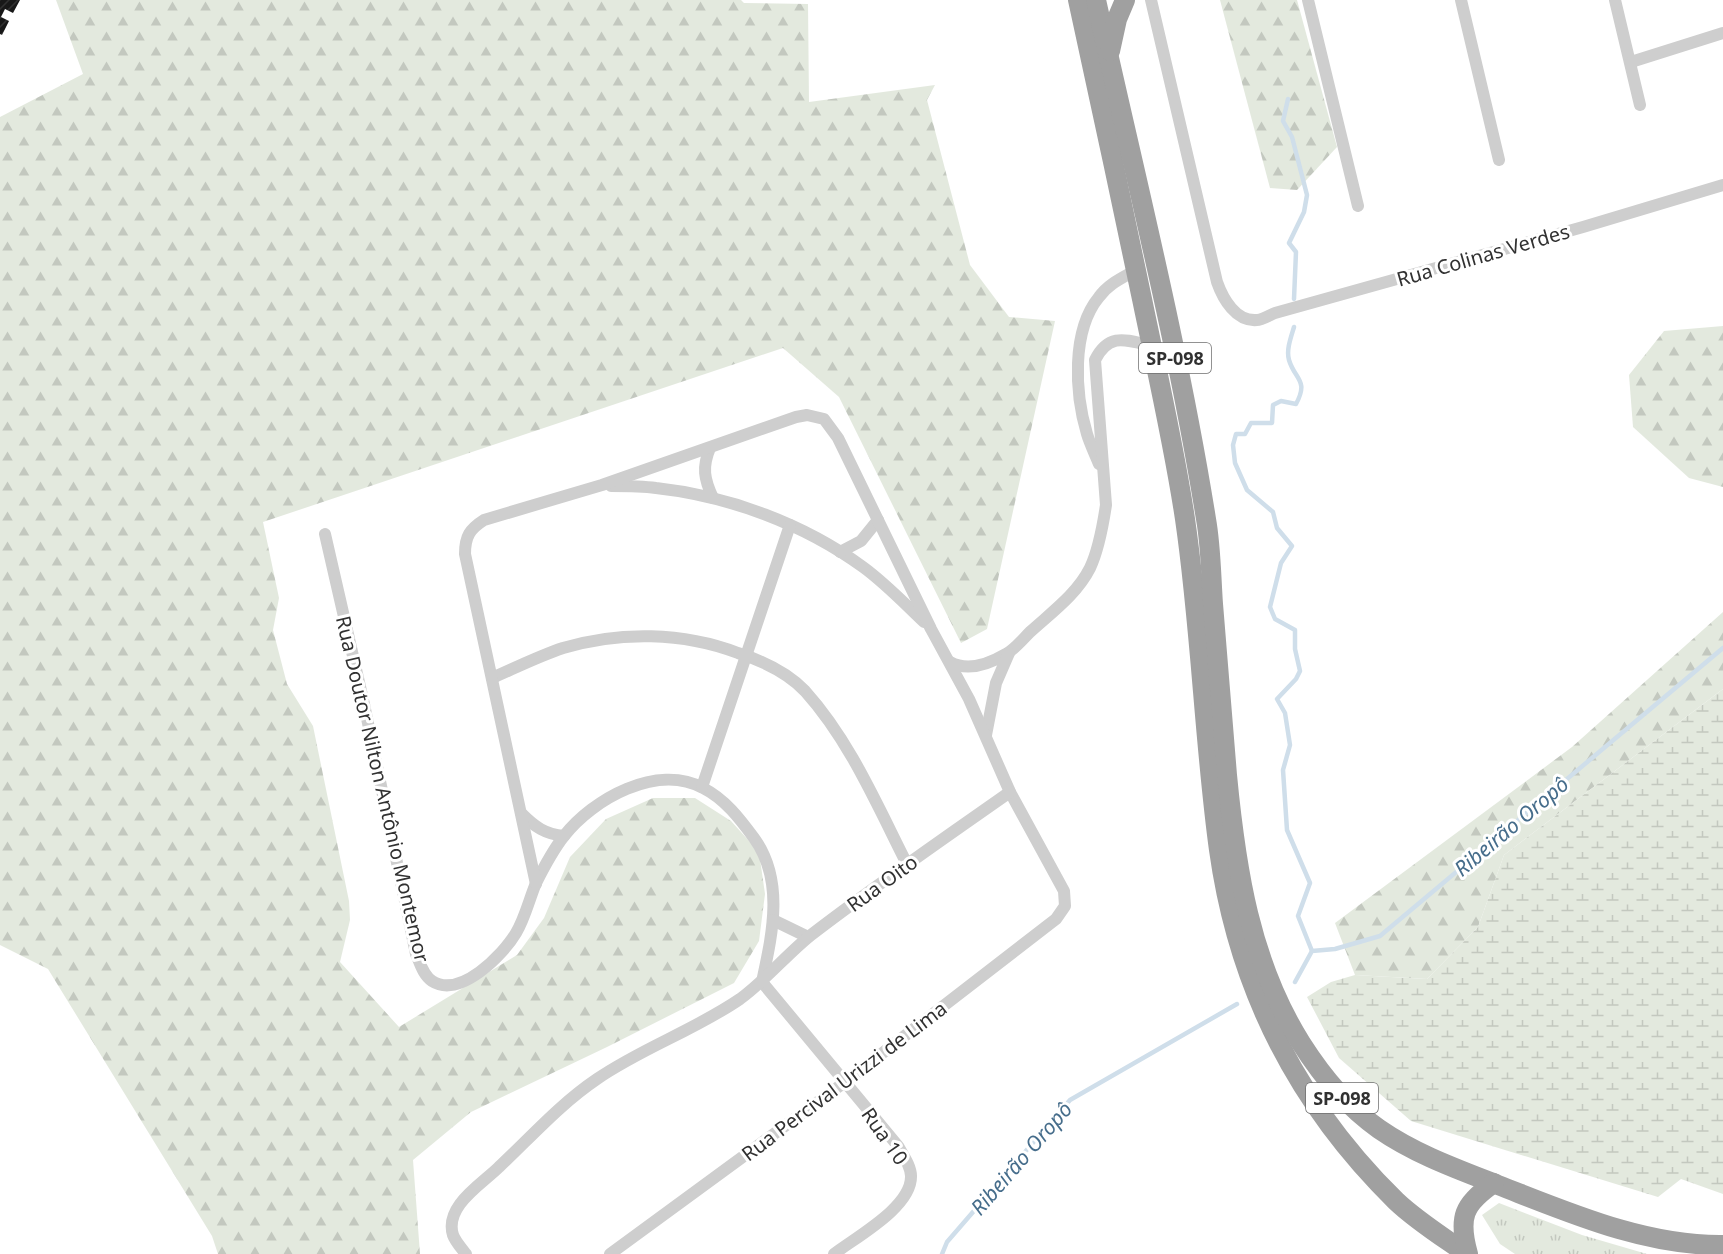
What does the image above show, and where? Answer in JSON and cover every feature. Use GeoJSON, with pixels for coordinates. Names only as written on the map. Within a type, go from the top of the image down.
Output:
{"type":"FeatureCollection","features":[{"type":"Feature","properties":{"kind":"highway","name":"SP-098"},"geometry":{"type":"LineString","coordinates":[[1078,0],[1177,467],[1187,530],[1219,851],[1233,917],[1249,975],[1268,1023],[1324,1119],[1398,1202],[1467,1254]]}},
{"type":"Feature","properties":{"kind":"highway","name":"SP-098"},"geometry":{"type":"LineString","coordinates":[[1096,0],[1139,187],[1207,523],[1231,817],[1241,888],[1259,956],[1286,1019],[1321,1075],[1347,1103],[1377,1128],[1412,1149],[1494,1184],[1628,1232],[1666,1240],[1718,1245]]}},
{"type":"Feature","properties":{"kind":"highway"},"geometry":{"type":"LineString","coordinates":[[1109,56],[1117,19],[1125,0]]}},
{"type":"Feature","properties":{"kind":"highway"},"geometry":{"type":"LineString","coordinates":[[1467,1254],[1462,1222],[1465,1211],[1473,1199],[1494,1184]]}},
{"type":"Feature","properties":{"kind":"street","name":"Rua Colinas Verdes"},"geometry":{"type":"LineString","coordinates":[[1151,0],[1217,282],[1221,294],[1232,309],[1242,316],[1257,320],[1275,312],[1582,227],[1723,185]]}},
{"type":"Feature","properties":{"kind":"street"},"geometry":{"type":"LineString","coordinates":[[1308,0],[1358,206]]}},
{"type":"Feature","properties":{"kind":"street"},"geometry":{"type":"LineString","coordinates":[[1461,0],[1499,160]]}},
{"type":"Feature","properties":{"kind":"street"},"geometry":{"type":"LineString","coordinates":[[1615,0],[1640,105]]}},
{"type":"Feature","properties":{"kind":"street"},"geometry":{"type":"LineString","coordinates":[[1631,62],[1723,33]]}},
{"type":"Feature","properties":{"kind":"street"},"geometry":{"type":"LineString","coordinates":[[1104,476],[1087,435],[1080,403],[1078,363],[1082,337],[1087,318],[1097,298],[1107,287],[1136,270]]}},
{"type":"Feature","properties":{"kind":"street"},"geometry":{"type":"LineString","coordinates":[[950,662],[966,668],[983,664],[1009,653],[1067,599],[1090,567],[1103,526],[1106,505],[1095,360],[1107,344],[1116,340],[1129,340],[1152,346]]}},
{"type":"Feature","properties":{"kind":"street"},"geometry":{"type":"LineString","coordinates":[[536,884],[465,554],[468,534],[484,520],[602,485],[796,417],[807,415],[824,419],[838,438],[931,629],[950,662],[1010,792]]}},
{"type":"Feature","properties":{"kind":"street"},"geometry":{"type":"LineString","coordinates":[[710,447],[704,475],[713,498]]}},
{"type":"Feature","properties":{"kind":"street"},"geometry":{"type":"LineString","coordinates":[[602,485],[657,488],[713,498],[790,525],[864,567],[931,629]]}},
{"type":"Feature","properties":{"kind":"street"},"geometry":{"type":"LineString","coordinates":[[840,552],[861,541],[878,520]]}},
{"type":"Feature","properties":{"kind":"street"},"geometry":{"type":"LineString","coordinates":[[702,787],[790,525]]}},
{"type":"Feature","properties":{"kind":"street","name":"Rua Doutor Nilton Antônio Montemor"},"geometry":{"type":"LineString","coordinates":[[325,534],[364,704],[416,954],[423,971],[432,981],[443,985],[462,981],[484,969],[506,948],[516,933],[536,884],[564,836],[604,800],[633,785],[660,780],[681,781],[702,787],[724,802],[764,852],[772,878],[773,920],[762,982]]}},
{"type":"Feature","properties":{"kind":"street"},"geometry":{"type":"LineString","coordinates":[[492,678],[562,648],[596,640],[633,636],[676,637],[714,644],[776,668],[804,690],[841,739],[907,864]]}},
{"type":"Feature","properties":{"kind":"street"},"geometry":{"type":"LineString","coordinates":[[986,737],[996,683],[1009,653]]}},
{"type":"Feature","properties":{"kind":"street","name":"Rua Oito"},"geometry":{"type":"LineString","coordinates":[[762,982],[808,937],[1010,792]]}},
{"type":"Feature","properties":{"kind":"street","name":"Rua Percival Urizzi de Lima"},"geometry":{"type":"LineString","coordinates":[[610,1254],[845,1082],[1056,919],[1065,906],[1064,891],[1010,792]]}},
{"type":"Feature","properties":{"kind":"street"},"geometry":{"type":"LineString","coordinates":[[522,814],[540,830],[551,835],[564,836]]}},
{"type":"Feature","properties":{"kind":"street"},"geometry":{"type":"LineString","coordinates":[[773,920],[808,937]]}},
{"type":"Feature","properties":{"kind":"street"},"geometry":{"type":"LineString","coordinates":[[466,1254],[453,1236],[453,1220],[458,1206],[551,1116],[597,1078],[670,1037],[704,1021],[762,982]]}},
{"type":"Feature","properties":{"kind":"street","name":"Rua 10"},"geometry":{"type":"LineString","coordinates":[[762,982],[898,1146],[911,1175],[910,1186],[905,1197],[895,1208],[834,1254]]}},
{"type":"Feature","properties":{"kind":"green space"},"geometry":{"type":"Polygon","coordinates":[[[56,0],[741,0],[744,3],[808,4],[809,102],[935,85],[927,100],[970,265],[1009,317],[1055,321],[987,629],[961,643],[839,397],[783,348],[263,522],[279,598],[273,630],[287,684],[313,726],[349,901],[350,920],[340,962],[399,1027],[517,955],[544,918],[570,857],[606,819],[653,798],[695,798],[731,821],[759,852],[765,894],[759,941],[734,983],[471,1112],[413,1160],[420,1254],[218,1254],[212,1236],[48,969],[0,945],[0,117],[83,74],[56,0]]]}},
{"type":"Feature","properties":{"kind":"green space"},"geometry":{"type":"Polygon","coordinates":[[[1220,0],[1297,0],[1337,147],[1297,190],[1270,188],[1220,0]]]}},
{"type":"Feature","properties":{"kind":"green space"},"geometry":{"type":"Polygon","coordinates":[[[1723,326],[1723,487],[1689,478],[1633,427],[1629,375],[1664,331],[1723,326]]]}},
{"type":"Feature","properties":{"kind":"green space"},"geometry":{"type":"Polygon","coordinates":[[[1723,612],[1723,689],[1504,855],[1478,927],[1427,979],[1355,975],[1335,923],[1572,747],[1723,612]]]}},
{"type":"Feature","properties":{"kind":"green space"},"geometry":{"type":"Polygon","coordinates":[[[1723,689],[1723,1194],[1681,1179],[1658,1197],[1411,1121],[1339,1058],[1307,997],[1331,982],[1355,975],[1427,979],[1478,927],[1504,855],[1723,689]]]}},
{"type":"Feature","properties":{"kind":"green space"},"geometry":{"type":"Polygon","coordinates":[[[1499,1203],[1582,1235],[1647,1254],[1515,1254],[1500,1244],[1482,1215],[1499,1203]]]}},
{"type":"Feature","properties":{"kind":"building"},"geometry":{"type":"Polygon","coordinates":[[[0,0],[20,0],[13,13],[5,9],[1,17],[9,21],[2,35],[0,34],[0,0]]]}},
{"type":"Feature","properties":{"kind":"waterway"},"geometry":{"type":"LineString","coordinates":[[1288,99],[1283,121],[1292,137],[1307,195],[1304,212],[1289,243],[1296,252],[1294,299]]}},
{"type":"Feature","properties":{"kind":"waterway"},"geometry":{"type":"LineString","coordinates":[[1294,327],[1288,352],[1289,360],[1301,385],[1300,396],[1296,404],[1281,401],[1273,405],[1272,423],[1251,423],[1245,434],[1236,434],[1233,445],[1235,463],[1247,490],[1273,512],[1277,528],[1292,546],[1281,563],[1270,607],[1275,619],[1295,630],[1295,649],[1300,671],[1296,679],[1277,699],[1285,713],[1290,745],[1283,770],[1287,830],[1310,883],[1298,916],[1312,951]]}},
{"type":"Feature","properties":{"kind":"waterway","name":"Ribeirão Oropô"},"geometry":{"type":"LineString","coordinates":[[1295,982],[1312,951],[1335,949],[1380,936],[1723,648]]}},
{"type":"Feature","properties":{"kind":"waterway","name":"Ribeirão Oropô"},"geometry":{"type":"LineString","coordinates":[[942,1254],[947,1242],[1070,1100],[1237,1004]]}}]}
